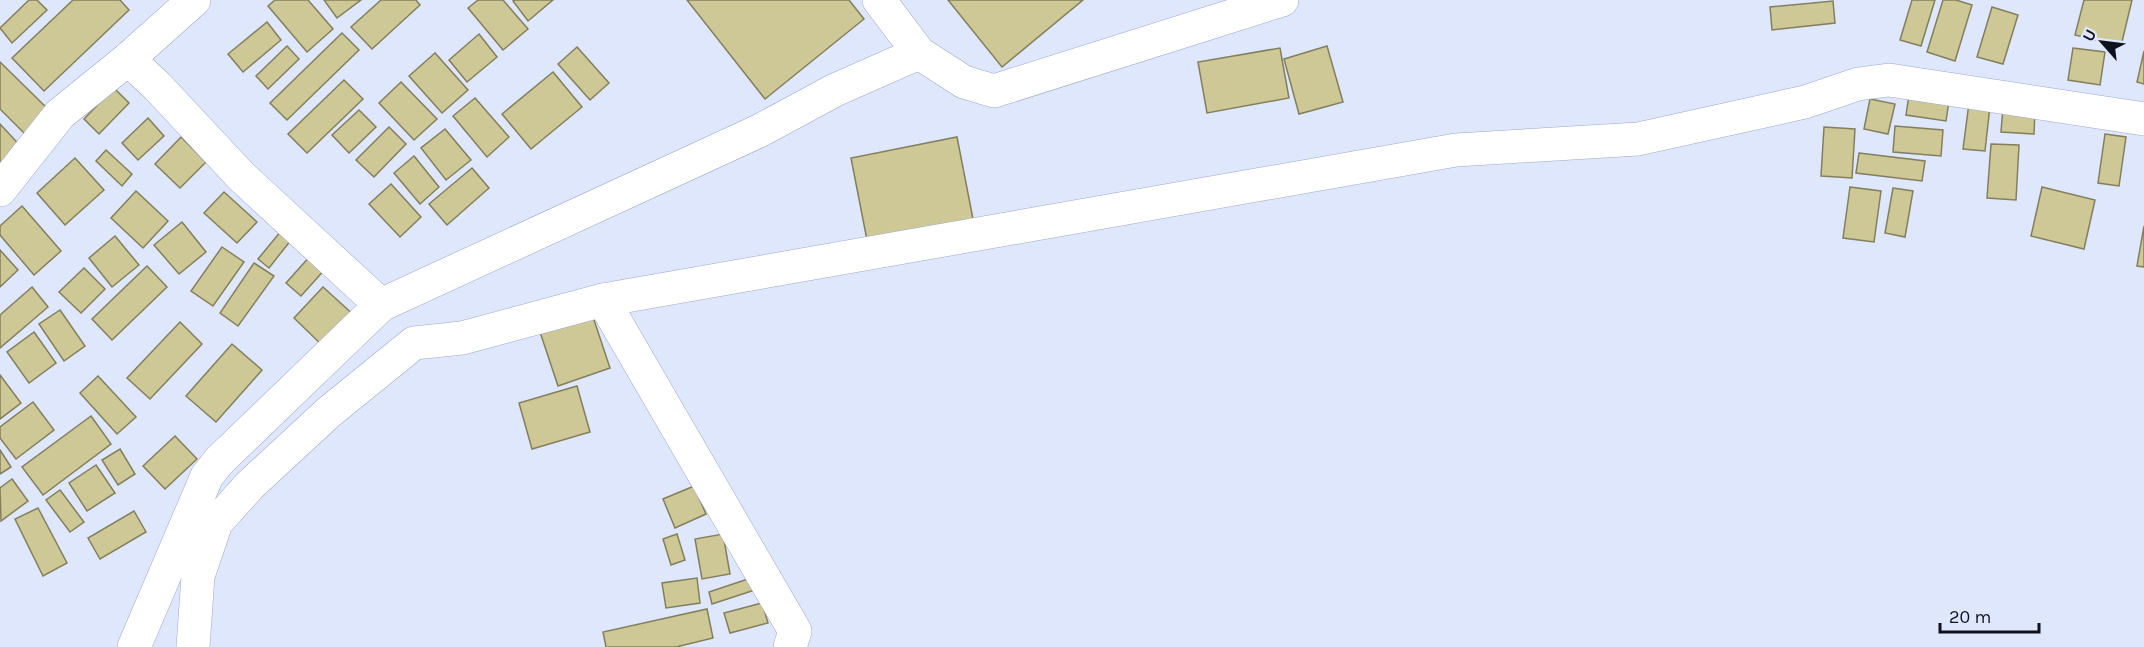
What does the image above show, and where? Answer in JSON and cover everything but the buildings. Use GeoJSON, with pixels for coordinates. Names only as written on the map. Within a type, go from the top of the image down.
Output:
{"type":"FeatureCollection","features":[{"type":"Feature","properties":{"kind":"street"},"geometry":{"type":"LineString","coordinates":[[0,190],[60,114],[128,59],[194,0]]}},
{"type":"Feature","properties":{"kind":"street"},"geometry":{"type":"LineString","coordinates":[[879,0],[919,53],[964,82],[994,91],[1282,0]]}},
{"type":"Feature","properties":{"kind":"street"},"geometry":{"type":"LineString","coordinates":[[134,647],[207,477],[219,460],[381,306],[759,131],[836,90],[919,53]]}},
{"type":"Feature","properties":{"kind":"street"},"geometry":{"type":"LineString","coordinates":[[128,59],[157,86],[242,177],[381,306]]}},
{"type":"Feature","properties":{"kind":"street"},"geometry":{"type":"LineString","coordinates":[[193,647],[198,576],[216,522],[249,486],[329,412],[414,343],[462,338],[603,300],[1456,150],[1638,139],[1805,102],[1857,84],[1889,80],[2144,119]]}},
{"type":"Feature","properties":{"kind":"street"},"geometry":{"type":"LineString","coordinates":[[603,300],[795,631],[790,647]]}}]}
